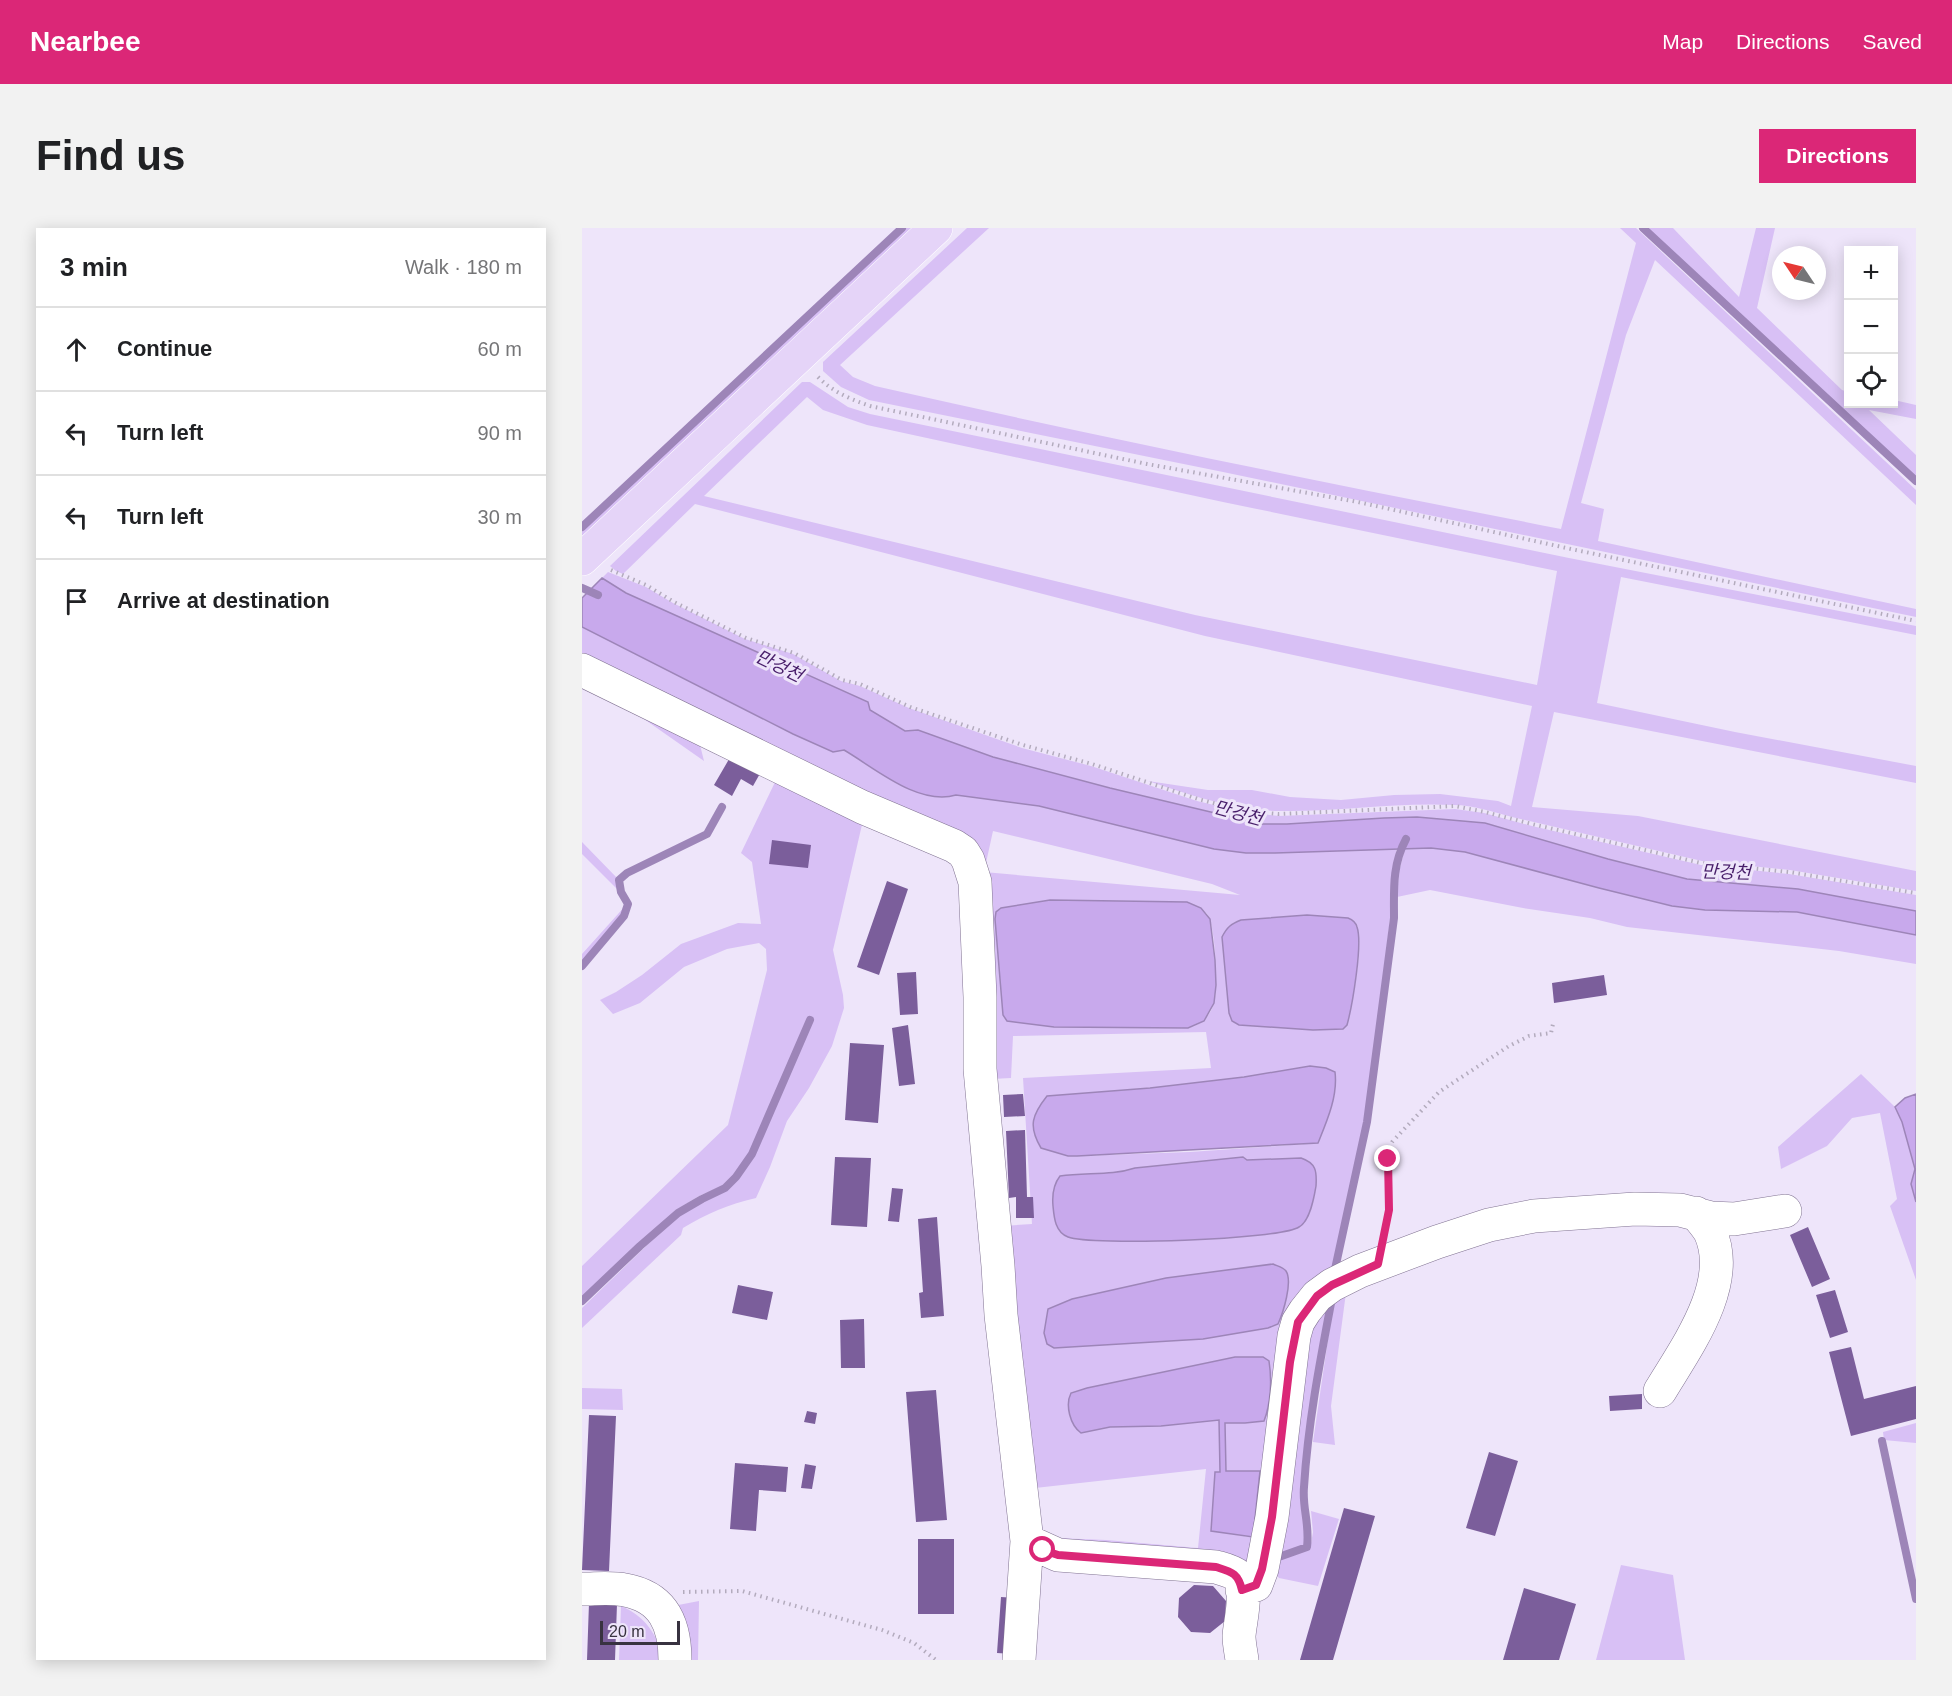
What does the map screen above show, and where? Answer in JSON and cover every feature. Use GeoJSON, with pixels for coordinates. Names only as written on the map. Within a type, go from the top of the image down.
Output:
{"type":"FeatureCollection","features":[{"type":"Feature","properties":{"kind":"main road"},"geometry":{"type":"LineString","coordinates":[[586,556],[936,228]]}},
{"type":"Feature","properties":{"kind":"street"},"geometry":{"type":"LineString","coordinates":[[582,670],[862,807],[954,846],[963,852],[968,860],[975,882],[981,1069],[1000,1315],[1027,1541],[1019,1660]]}},
{"type":"Feature","properties":{"kind":"street"},"geometry":{"type":"LineString","coordinates":[[1242,1590],[1256,1585],[1262,1569],[1272,1517],[1290,1362],[1298,1322],[1317,1296],[1332,1285],[1378,1264],[1437,1242],[1490,1225],[1534,1216],[1635,1209],[1680,1210],[1712,1218],[1734,1220],[1785,1211]]}},
{"type":"Feature","properties":{"kind":"street"},"geometry":{"type":"LineString","coordinates":[[1660,1391],[1695,1333],[1711,1297],[1716,1272],[1714,1248],[1709,1232],[1696,1213]]}},
{"type":"Feature","properties":{"kind":"street"},"geometry":{"type":"LineString","coordinates":[[1027,1541],[1058,1555],[1216,1567],[1231,1572],[1239,1577],[1242,1590],[1243,1609],[1239,1637],[1242,1660]]}},
{"type":"Feature","properties":{"kind":"street"},"geometry":{"type":"LineString","coordinates":[[582,1589],[624,1589],[643,1595],[659,1605],[668,1620],[675,1646],[675,1660]]}},
{"type":"Feature","properties":{"kind":"path"},"geometry":{"type":"LineString","coordinates":[[799,356],[835,392],[870,406],[1148,464],[1358,502],[1916,621]]}},
{"type":"Feature","properties":{"kind":"path"},"geometry":{"type":"LineString","coordinates":[[586,556],[615,573],[646,585],[674,602],[746,638],[794,653],[842,680],[860,684],[910,706],[1023,746],[1092,764],[1244,811],[1279,814],[1455,807],[1701,863],[1790,872],[1916,893]]}},
{"type":"Feature","properties":{"kind":"path"},"geometry":{"type":"LineString","coordinates":[[1378,1264],[1389,1210],[1387,1167],[1388,1150],[1392,1142],[1438,1092],[1509,1046],[1529,1036],[1551,1033],[1553,1024]]}},
{"type":"Feature","properties":{"kind":"path"},"geometry":{"type":"LineString","coordinates":[[659,1605],[671,1593],[742,1591],[882,1630],[914,1643],[936,1660]]}},
{"type":"Feature","properties":{"kind":"shaded area"},"geometry":{"type":"Polygon","coordinates":[[[905,228],[915,228],[582,537],[582,529],[905,228]]]}},
{"type":"Feature","properties":{"kind":"shaded area"},"geometry":{"type":"Polygon","coordinates":[[[967,228],[989,228],[840,365],[853,377],[875,386],[1046,424],[1561,529],[1636,243],[1620,228],[1636,228],[1916,490],[1916,505],[1655,260],[1626,335],[1581,503],[1604,509],[1598,541],[1916,609],[1916,617],[869,400],[841,387],[823,371],[823,362],[967,228]]]}},
{"type":"Feature","properties":{"kind":"shaded area"},"geometry":{"type":"Polygon","coordinates":[[[1647,228],[1673,228],[1739,297],[1756,228],[1775,228],[1757,308],[1844,391],[1844,408],[1898,408],[1898,401],[1916,405],[1916,419],[1869,410],[1916,455],[1916,478],[1647,228]]]}},
{"type":"Feature","properties":{"kind":"shaded area"},"geometry":{"type":"Polygon","coordinates":[[[802,382],[810,382],[848,407],[870,414],[1569,558],[1916,626],[1916,635],[1621,577],[1597,703],[1916,766],[1916,783],[1554,712],[1532,807],[1638,816],[1916,871],[1916,891],[1790,870],[1702,861],[1468,806],[1432,804],[1302,811],[1264,810],[1213,801],[1148,781],[1208,790],[1252,790],[1290,797],[1341,800],[1440,794],[1498,801],[1511,806],[1532,706],[1205,636],[695,504],[623,574],[610,566],[802,382]],[[807,397],[704,496],[1195,615],[1537,685],[1557,571],[867,425],[823,410],[807,397]]]}},
{"type":"Feature","properties":{"kind":"shaded area"},"geometry":{"type":"Polygon","coordinates":[[[608,572],[646,587],[745,639],[793,654],[841,681],[860,686],[909,708],[1022,748],[1091,766],[1197,801],[1244,812],[1279,816],[1455,809],[1484,813],[1701,865],[1789,874],[1916,895],[1916,911],[1798,889],[1687,879],[1608,859],[1485,823],[1417,817],[1261,824],[1110,788],[993,757],[918,730],[906,731],[870,710],[868,702],[626,593],[602,578],[608,572]]]}},
{"type":"Feature","properties":{"kind":"shaded area"},"geometry":{"type":"Polygon","coordinates":[[[582,627],[793,734],[833,752],[844,750],[897,783],[927,795],[956,794],[1039,806],[1214,849],[1246,853],[1397,848],[1392,871],[1390,919],[1366,1122],[1331,1273],[1307,1292],[1292,1309],[1289,1320],[1256,1570],[1250,1571],[1219,1559],[1072,1552],[1054,1548],[1041,1539],[1034,1528],[1008,1311],[1003,1226],[1032,1224],[1023,1078],[1211,1068],[1206,1032],[1013,1036],[1011,1078],[992,1079],[983,872],[979,859],[972,849],[954,834],[867,800],[582,661],[582,627]],[[993,831],[984,872],[1240,895],[1212,884],[993,831]],[[1051,900],[1000,908],[996,912],[1003,1015],[1008,1021],[1054,1027],[1188,1028],[1204,1019],[1212,1008],[1216,971],[1210,921],[1207,914],[1190,903],[1051,900]],[[1307,915],[1241,920],[1232,924],[1222,937],[1229,1013],[1232,1021],[1239,1025],[1313,1030],[1343,1029],[1347,1025],[1359,947],[1359,935],[1354,922],[1348,918],[1307,915]],[[1310,1066],[1244,1077],[1150,1088],[1047,1096],[1035,1115],[1033,1127],[1041,1148],[1068,1156],[1190,1152],[1318,1143],[1328,1117],[1336,1081],[1335,1072],[1310,1066]],[[1243,1157],[1060,1176],[1054,1187],[1053,1211],[1060,1232],[1068,1237],[1084,1240],[1146,1241],[1223,1238],[1284,1232],[1299,1227],[1306,1220],[1316,1186],[1313,1165],[1301,1158],[1247,1160],[1243,1157]],[[1273,1264],[1166,1278],[1072,1299],[1048,1309],[1044,1333],[1047,1344],[1054,1348],[1203,1339],[1268,1328],[1278,1324],[1285,1305],[1288,1282],[1284,1270],[1273,1264]],[[1235,1357],[1071,1393],[1068,1403],[1070,1415],[1077,1430],[1081,1433],[1110,1427],[1161,1426],[1219,1420],[1220,1472],[1215,1473],[1211,1531],[1253,1536],[1260,1471],[1226,1471],[1225,1422],[1264,1421],[1270,1391],[1269,1361],[1262,1357],[1235,1357]],[[1206,1469],[1035,1488],[1043,1530],[1048,1535],[1057,1538],[1198,1548],[1206,1469]]]}},
{"type":"Feature","properties":{"kind":"shaded area"},"geometry":{"type":"Polygon","coordinates":[[[634,712],[699,741],[704,761],[634,712]]]}},
{"type":"Feature","properties":{"kind":"shaded area"},"geometry":{"type":"Polygon","coordinates":[[[777,778],[864,816],[833,950],[844,1008],[832,1046],[809,1088],[787,1121],[756,1198],[718,1210],[683,1228],[681,1235],[582,1328],[582,1308],[672,1221],[692,1207],[724,1192],[737,1180],[756,1153],[813,1020],[811,1016],[807,1020],[751,1152],[733,1176],[722,1186],[676,1210],[582,1297],[582,1266],[728,1125],[767,970],[766,949],[759,943],[727,949],[684,967],[640,1003],[613,1014],[600,1000],[642,975],[681,944],[738,923],[761,924],[752,862],[741,853],[777,778]]]}},
{"type":"Feature","properties":{"kind":"shaded area"},"geometry":{"type":"Polygon","coordinates":[[[582,842],[619,880],[620,892],[582,854],[582,842]]]}},
{"type":"Feature","properties":{"kind":"shaded area"},"geometry":{"type":"Polygon","coordinates":[[[1405,848],[1465,852],[1672,906],[1705,910],[1797,912],[1916,935],[1916,964],[1839,951],[1627,927],[1590,918],[1430,890],[1397,897],[1399,872],[1405,848]]]}},
{"type":"Feature","properties":{"kind":"shaded area"},"geometry":{"type":"Polygon","coordinates":[[[627,904],[624,916],[582,964],[582,954],[627,904]]]}},
{"type":"Feature","properties":{"kind":"shaded area"},"geometry":{"type":"Polygon","coordinates":[[[1861,1074],[1895,1107],[1902,1122],[1915,1169],[1911,1184],[1916,1202],[1916,1280],[1890,1206],[1897,1199],[1880,1113],[1852,1118],[1827,1146],[1781,1169],[1778,1147],[1861,1074]]]}},
{"type":"Feature","properties":{"kind":"shaded area"},"geometry":{"type":"Polygon","coordinates":[[[1347,1285],[1331,1406],[1335,1445],[1313,1442],[1335,1291],[1347,1285]]]}},
{"type":"Feature","properties":{"kind":"shaded area"},"geometry":{"type":"Polygon","coordinates":[[[1329,1296],[1303,1464],[1301,1491],[1307,1532],[1306,1545],[1280,1554],[1297,1363],[1329,1296]]]}},
{"type":"Feature","properties":{"kind":"shaded area"},"geometry":{"type":"Polygon","coordinates":[[[582,1388],[622,1389],[623,1410],[582,1409],[582,1388]]]}},
{"type":"Feature","properties":{"kind":"shaded area"},"geometry":{"type":"Polygon","coordinates":[[[1916,1423],[1916,1443],[1884,1440],[1883,1432],[1916,1423]]]}},
{"type":"Feature","properties":{"kind":"shaded area"},"geometry":{"type":"Polygon","coordinates":[[[1311,1511],[1339,1519],[1318,1586],[1279,1578],[1273,1571],[1280,1560],[1310,1549],[1313,1532],[1311,1511]]]}},
{"type":"Feature","properties":{"kind":"shaded area"},"geometry":{"type":"Polygon","coordinates":[[[1621,1565],[1673,1575],[1685,1660],[1596,1660],[1621,1565]]]}},
{"type":"Feature","properties":{"kind":"shaded area"},"geometry":{"type":"Polygon","coordinates":[[[699,1601],[698,1660],[681,1660],[673,1606],[699,1601]]]}},
{"type":"Feature","properties":{"kind":"shaded area"},"geometry":{"type":"Polygon","coordinates":[[[621,1606],[636,1614],[649,1627],[658,1643],[661,1660],[619,1660],[621,1606]]]}},
{"type":"Feature","properties":{"kind":"water"},"geometry":{"type":"Polygon","coordinates":[[[602,578],[626,593],[868,702],[870,710],[905,731],[918,730],[993,757],[1261,824],[1417,817],[1485,823],[1608,859],[1687,879],[1798,889],[1916,911],[1916,935],[1797,912],[1705,910],[1672,906],[1465,852],[1431,848],[1246,853],[1214,849],[1039,806],[956,795],[942,797],[927,795],[897,783],[844,750],[833,752],[793,734],[582,627],[582,598],[602,578]]]}},
{"type":"Feature","properties":{"kind":"water"},"geometry":{"type":"Polygon","coordinates":[[[1050,900],[1187,902],[1201,908],[1210,919],[1216,985],[1214,1003],[1204,1021],[1188,1028],[1054,1027],[1007,1021],[1003,1015],[996,912],[1001,908],[1050,900]]]}},
{"type":"Feature","properties":{"kind":"water"},"geometry":{"type":"Polygon","coordinates":[[[1307,915],[1348,918],[1357,926],[1358,961],[1347,1025],[1343,1029],[1313,1030],[1239,1025],[1232,1021],[1229,1013],[1222,937],[1226,931],[1232,924],[1241,920],[1307,915]]]}},
{"type":"Feature","properties":{"kind":"water"},"geometry":{"type":"Polygon","coordinates":[[[1310,1066],[1335,1072],[1336,1081],[1328,1117],[1318,1143],[1068,1156],[1041,1148],[1034,1133],[1035,1115],[1047,1096],[1150,1088],[1244,1077],[1310,1066]]]}},
{"type":"Feature","properties":{"kind":"water"},"geometry":{"type":"Polygon","coordinates":[[[1916,1094],[1916,1202],[1911,1184],[1915,1169],[1902,1122],[1895,1107],[1905,1098],[1916,1094]]]}},
{"type":"Feature","properties":{"kind":"water"},"geometry":{"type":"Polygon","coordinates":[[[1243,1157],[1247,1160],[1301,1158],[1313,1165],[1316,1172],[1316,1186],[1311,1209],[1303,1224],[1284,1232],[1258,1235],[1185,1240],[1111,1241],[1068,1237],[1060,1232],[1056,1224],[1053,1194],[1060,1176],[1117,1172],[1135,1168],[1243,1157]]]}},
{"type":"Feature","properties":{"kind":"water"},"geometry":{"type":"Polygon","coordinates":[[[1273,1264],[1286,1271],[1288,1290],[1278,1324],[1268,1328],[1203,1339],[1054,1348],[1047,1344],[1044,1333],[1048,1309],[1072,1299],[1166,1278],[1273,1264]]]}},
{"type":"Feature","properties":{"kind":"water"},"geometry":{"type":"Polygon","coordinates":[[[1235,1357],[1263,1357],[1269,1361],[1270,1368],[1271,1384],[1264,1421],[1225,1423],[1226,1471],[1260,1471],[1253,1537],[1211,1531],[1215,1472],[1220,1472],[1219,1420],[1161,1426],[1110,1427],[1081,1433],[1071,1420],[1068,1403],[1071,1393],[1087,1388],[1235,1357]]]}},
{"type":"Feature","properties":{"kind":"building"},"geometry":{"type":"Polygon","coordinates":[[[732,754],[762,770],[753,786],[741,779],[732,796],[714,785],[732,754]]]}},
{"type":"Feature","properties":{"kind":"building"},"geometry":{"type":"Polygon","coordinates":[[[772,840],[811,845],[808,868],[769,864],[772,840]]]}},
{"type":"Feature","properties":{"kind":"building"},"geometry":{"type":"Polygon","coordinates":[[[887,881],[908,889],[879,975],[857,967],[887,881]]]}},
{"type":"Feature","properties":{"kind":"building"},"geometry":{"type":"Polygon","coordinates":[[[916,972],[918,1014],[900,1015],[897,973],[916,972]]]}},
{"type":"Feature","properties":{"kind":"building"},"geometry":{"type":"Polygon","coordinates":[[[1604,975],[1607,995],[1554,1003],[1552,983],[1604,975]]]}},
{"type":"Feature","properties":{"kind":"building"},"geometry":{"type":"Polygon","coordinates":[[[908,1025],[915,1084],[899,1086],[892,1028],[908,1025]]]}},
{"type":"Feature","properties":{"kind":"building"},"geometry":{"type":"Polygon","coordinates":[[[850,1043],[884,1045],[878,1123],[845,1120],[850,1043]]]}},
{"type":"Feature","properties":{"kind":"building"},"geometry":{"type":"Polygon","coordinates":[[[1023,1094],[1025,1116],[1004,1117],[1003,1095],[1023,1094]]]}},
{"type":"Feature","properties":{"kind":"building"},"geometry":{"type":"Polygon","coordinates":[[[1025,1130],[1027,1197],[1033,1197],[1034,1218],[1016,1218],[1016,1197],[1009,1198],[1006,1131],[1025,1130]]]}},
{"type":"Feature","properties":{"kind":"building"},"geometry":{"type":"Polygon","coordinates":[[[835,1157],[871,1158],[867,1227],[831,1225],[835,1157]]]}},
{"type":"Feature","properties":{"kind":"building"},"geometry":{"type":"Polygon","coordinates":[[[892,1188],[903,1189],[899,1222],[888,1221],[892,1188]]]}},
{"type":"Feature","properties":{"kind":"building"},"geometry":{"type":"Polygon","coordinates":[[[937,1217],[944,1316],[921,1318],[919,1293],[923,1292],[918,1219],[937,1217]]]}},
{"type":"Feature","properties":{"kind":"building"},"geometry":{"type":"Polygon","coordinates":[[[1808,1227],[1830,1279],[1812,1287],[1790,1235],[1808,1227]]]}},
{"type":"Feature","properties":{"kind":"building"},"geometry":{"type":"Polygon","coordinates":[[[738,1285],[773,1292],[767,1320],[732,1313],[738,1285]]]}},
{"type":"Feature","properties":{"kind":"building"},"geometry":{"type":"Polygon","coordinates":[[[1835,1290],[1848,1332],[1830,1338],[1816,1295],[1835,1290]]]}},
{"type":"Feature","properties":{"kind":"building"},"geometry":{"type":"Polygon","coordinates":[[[864,1319],[865,1368],[841,1368],[840,1320],[864,1319]]]}},
{"type":"Feature","properties":{"kind":"building"},"geometry":{"type":"Polygon","coordinates":[[[1851,1347],[1864,1399],[1916,1386],[1916,1419],[1851,1436],[1829,1352],[1851,1347]]]}},
{"type":"Feature","properties":{"kind":"building"},"geometry":{"type":"Polygon","coordinates":[[[936,1390],[947,1520],[916,1522],[906,1392],[936,1390]]]}},
{"type":"Feature","properties":{"kind":"building"},"geometry":{"type":"Polygon","coordinates":[[[1642,1394],[1642,1409],[1610,1411],[1609,1396],[1642,1394]]]}},
{"type":"Feature","properties":{"kind":"building"},"geometry":{"type":"Polygon","coordinates":[[[807,1411],[817,1413],[815,1424],[804,1422],[807,1411]]]}},
{"type":"Feature","properties":{"kind":"building"},"geometry":{"type":"Polygon","coordinates":[[[589,1415],[616,1416],[609,1571],[582,1570],[589,1415]]]}},
{"type":"Feature","properties":{"kind":"building"},"geometry":{"type":"Polygon","coordinates":[[[1489,1452],[1518,1461],[1495,1536],[1466,1528],[1489,1452]]]}},
{"type":"Feature","properties":{"kind":"building"},"geometry":{"type":"Polygon","coordinates":[[[735,1463],[788,1467],[786,1492],[759,1490],[756,1531],[730,1529],[735,1463]]]}},
{"type":"Feature","properties":{"kind":"building"},"geometry":{"type":"Polygon","coordinates":[[[805,1464],[816,1466],[812,1489],[801,1488],[805,1464]]]}},
{"type":"Feature","properties":{"kind":"building"},"geometry":{"type":"Polygon","coordinates":[[[1344,1508],[1375,1516],[1333,1660],[1300,1660],[1344,1508]]]}},
{"type":"Feature","properties":{"kind":"building"},"geometry":{"type":"Polygon","coordinates":[[[918,1539],[954,1539],[954,1614],[918,1614],[918,1539]]]}},
{"type":"Feature","properties":{"kind":"building"},"geometry":{"type":"Polygon","coordinates":[[[1194,1585],[1213,1586],[1226,1601],[1225,1621],[1210,1633],[1191,1632],[1178,1617],[1179,1598],[1194,1585]]]}},
{"type":"Feature","properties":{"kind":"building"},"geometry":{"type":"Polygon","coordinates":[[[1524,1588],[1576,1604],[1559,1660],[1503,1660],[1524,1588]]]}},
{"type":"Feature","properties":{"kind":"building"},"geometry":{"type":"Polygon","coordinates":[[[1001,1597],[1017,1598],[1013,1654],[997,1653],[1001,1597]]]}},
{"type":"Feature","properties":{"kind":"building"},"geometry":{"type":"Polygon","coordinates":[[[589,1603],[617,1604],[615,1660],[587,1660],[589,1603]]]}},
{"type":"Feature","properties":{"kind":"waterway"},"geometry":{"type":"LineString","coordinates":[[582,527],[902,228]]}},
{"type":"Feature","properties":{"kind":"waterway"},"geometry":{"type":"LineString","coordinates":[[1643,228],[1916,481]]}},
{"type":"Feature","properties":{"kind":"waterway","name":"만겅천"},"geometry":{"type":"LineString","coordinates":[[582,588],[598,595]]}},
{"type":"Feature","properties":{"kind":"waterway"},"geometry":{"type":"LineString","coordinates":[[582,966],[624,916],[628,904],[621,892],[619,880],[627,873],[707,834],[722,807]]}},
{"type":"Feature","properties":{"kind":"waterway"},"geometry":{"type":"LineString","coordinates":[[1335,1269],[1367,1122],[1394,918],[1396,868],[1406,839]]}},
{"type":"Feature","properties":{"kind":"waterway"},"geometry":{"type":"LineString","coordinates":[[582,1301],[678,1213],[725,1188],[736,1177],[752,1154],[810,1020]]}},
{"type":"Feature","properties":{"kind":"waterway"},"geometry":{"type":"LineString","coordinates":[[1276,1558],[1307,1547],[1308,1531],[1304,1495],[1308,1439],[1332,1298]]}},
{"type":"Feature","properties":{"kind":"waterway"},"geometry":{"type":"LineString","coordinates":[[1882,1441],[1916,1599]]}},
{"type":"Feature","properties":{"kind":"route"},"geometry":{"type":"LineString","coordinates":[[1043,1550],[1058,1555],[1216,1567],[1239,1577],[1242,1590],[1256,1585],[1262,1569],[1272,1517],[1290,1362],[1298,1322],[1317,1296],[1332,1285],[1378,1264],[1389,1210],[1388,1159]]}}]}
